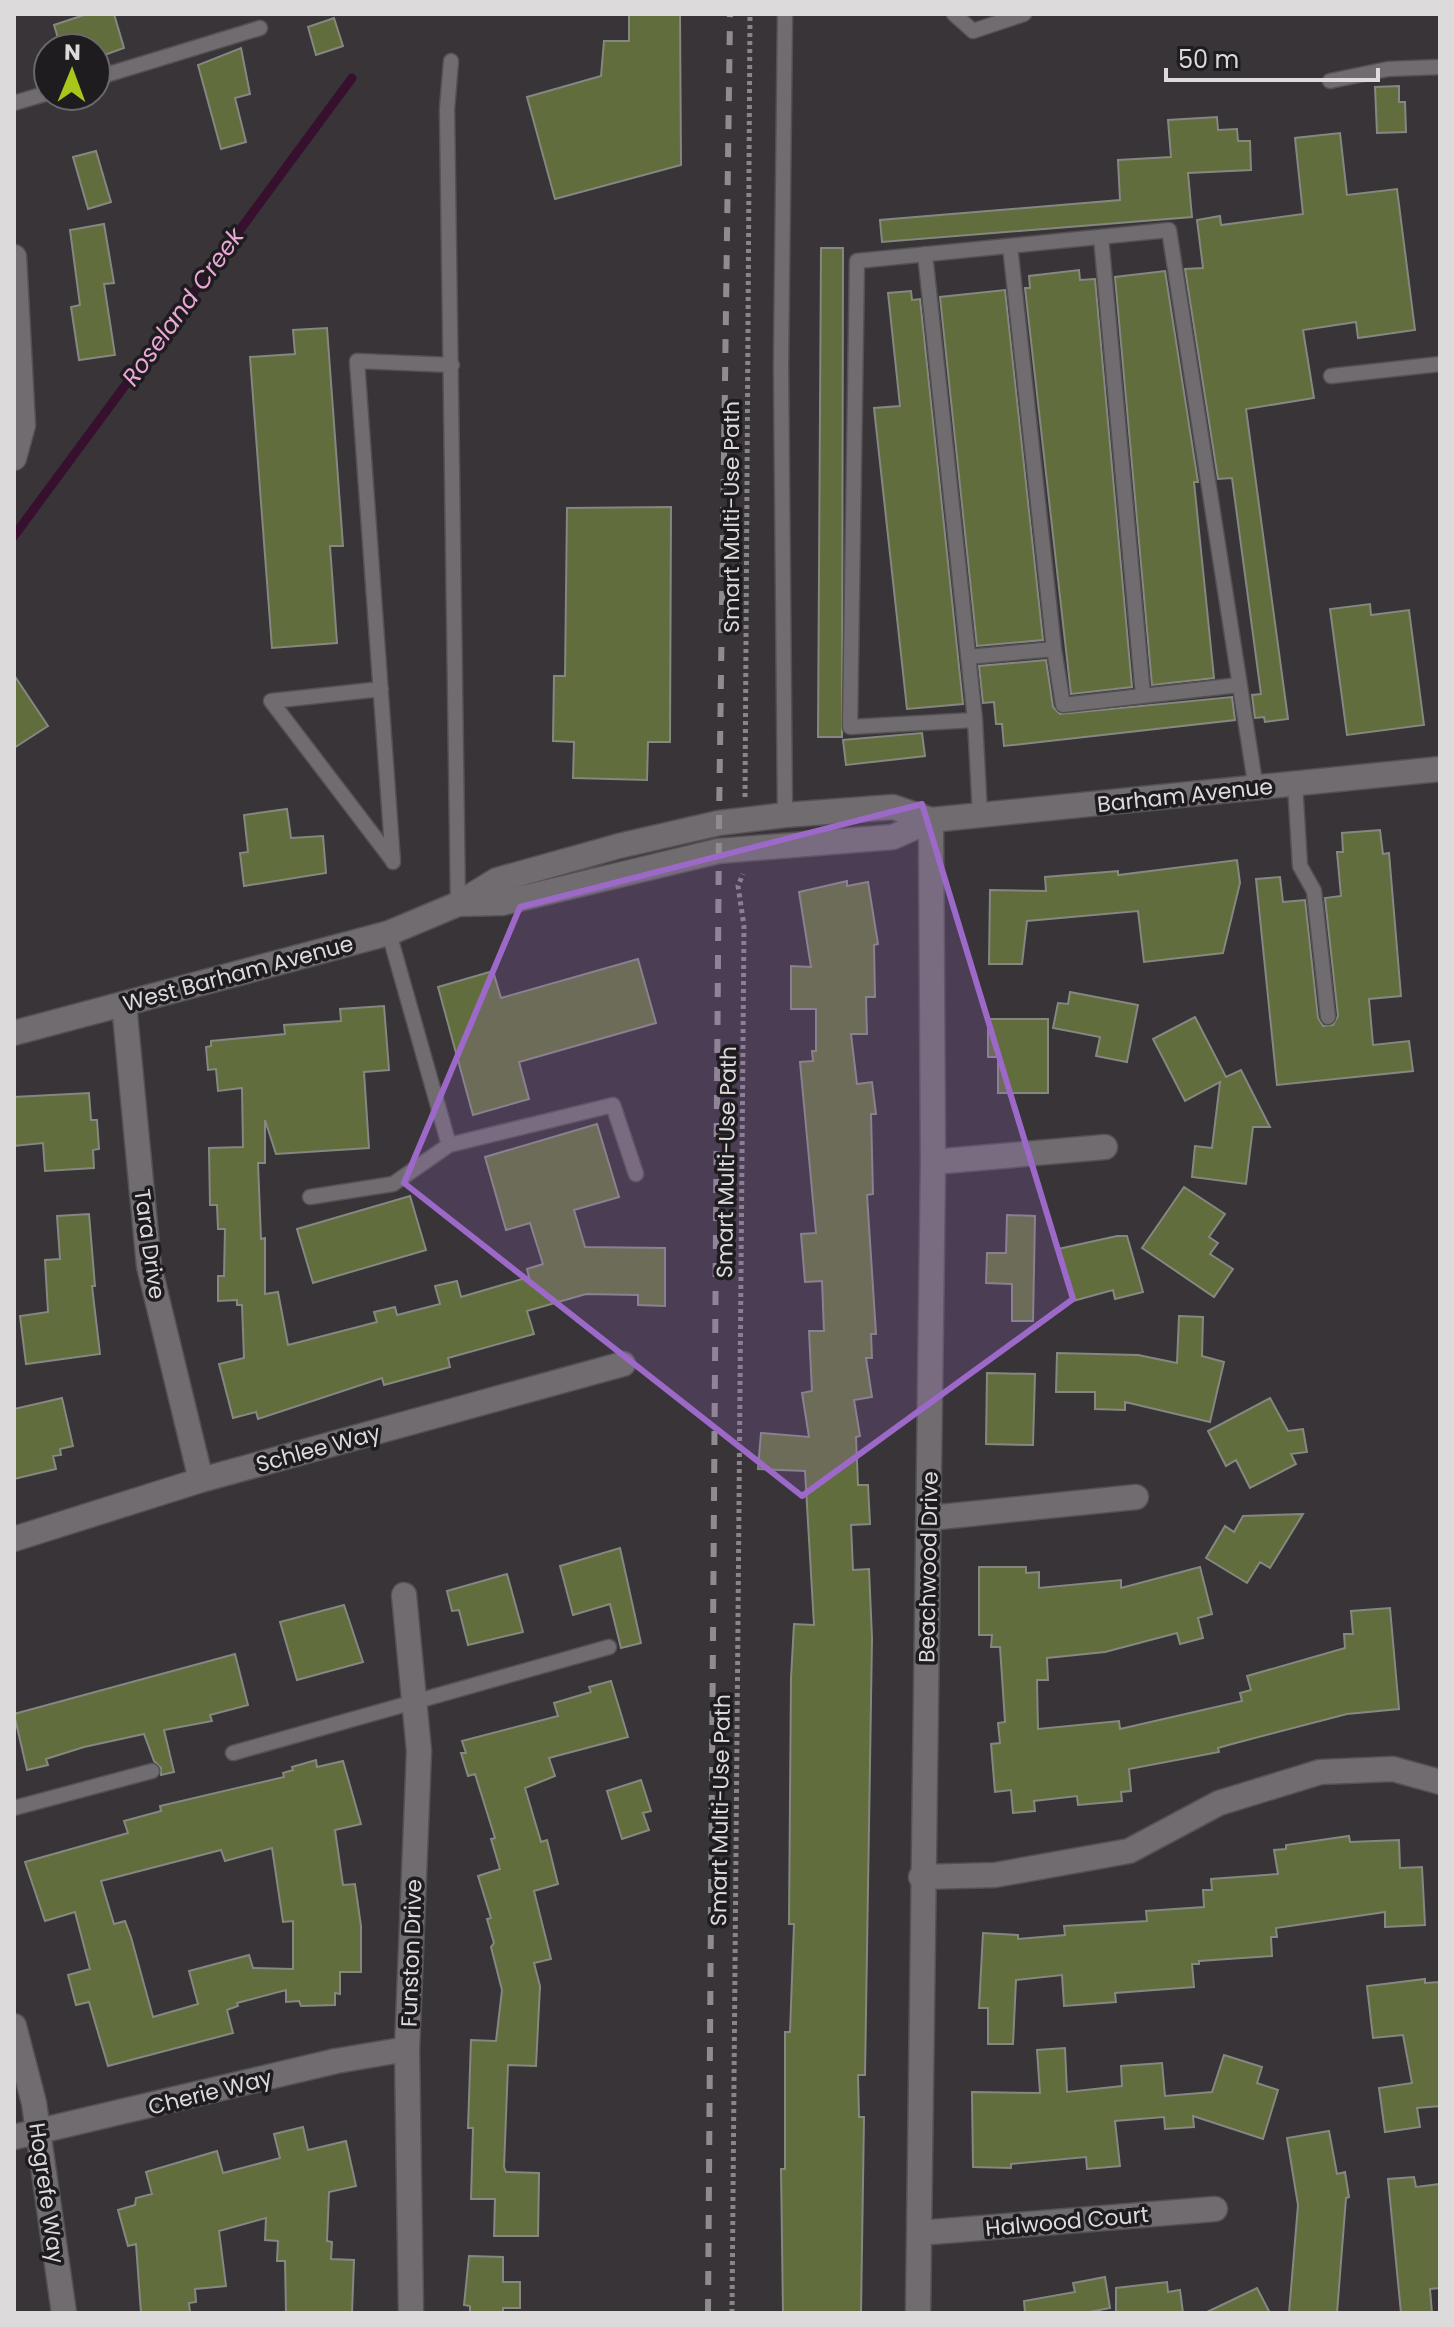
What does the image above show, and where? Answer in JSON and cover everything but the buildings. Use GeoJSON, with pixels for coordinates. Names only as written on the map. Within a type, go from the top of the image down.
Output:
{"type":"FeatureCollection","features":[{"type":"Feature","properties":{"kind":"street"},"geometry":{"type":"LineString","coordinates":[[14,257],[23,425],[14,458]]}},
{"type":"Feature","properties":{"kind":"street","name":"Barham Avenue"},"geometry":{"type":"LineString","coordinates":[[789,844],[893,837],[931,820],[1440,769]]}},
{"type":"Feature","properties":{"kind":"street","name":"Barham Avenue"},"geometry":{"type":"LineString","coordinates":[[785,815],[893,807],[931,820]]}},
{"type":"Feature","properties":{"kind":"street","name":"West Barham Avenue"},"geometry":{"type":"LineString","coordinates":[[14,1033],[389,933],[458,904],[497,880],[619,846],[746,819],[785,815]]}},
{"type":"Feature","properties":{"kind":"street","name":"Beachwood Drive"},"geometry":{"type":"LineString","coordinates":[[918,2313],[921,1877],[930,1518],[933,1162],[931,820]]}},
{"type":"Feature","properties":{"kind":"street","name":"West Barham Avenue"},"geometry":{"type":"LineString","coordinates":[[458,904],[502,903],[630,871],[748,848],[789,844]]}},
{"type":"Feature","properties":{"kind":"street","name":"Tara Drive"},"geometry":{"type":"LineString","coordinates":[[124,1004],[149,1266],[201,1480]]}},
{"type":"Feature","properties":{"kind":"street"},"geometry":{"type":"LineString","coordinates":[[933,1162],[1105,1147]]}},
{"type":"Feature","properties":{"kind":"street","name":"Schlee Way"},"geometry":{"type":"LineString","coordinates":[[14,1539],[201,1480],[623,1364]]}},
{"type":"Feature","properties":{"kind":"street"},"geometry":{"type":"LineString","coordinates":[[930,1518],[1136,1497]]}},
{"type":"Feature","properties":{"kind":"street","name":"Funston Drive"},"geometry":{"type":"LineString","coordinates":[[404,1595],[419,1751],[407,2049],[411,2313]]}},
{"type":"Feature","properties":{"kind":"street"},"geometry":{"type":"LineString","coordinates":[[921,1877],[995,1875],[1129,1851],[1219,1803],[1320,1772],[1393,1769],[1440,1782]]}},
{"type":"Feature","properties":{"kind":"street","name":"Hogrefe Way"},"geometry":{"type":"LineString","coordinates":[[14,2026],[39,2134],[64,2313]]}},
{"type":"Feature","properties":{"kind":"street","name":"Cherie Way"},"geometry":{"type":"LineString","coordinates":[[14,2137],[39,2134],[336,2061],[407,2049]]}},
{"type":"Feature","properties":{"kind":"street","name":"Halwood Court"},"geometry":{"type":"LineString","coordinates":[[919,2233],[1215,2209]]}},
{"type":"Feature","properties":{"kind":"lane"},"geometry":{"type":"LineString","coordinates":[[785,14],[781,427],[785,815]]}},
{"type":"Feature","properties":{"kind":"lane"},"geometry":{"type":"LineString","coordinates":[[954,14],[973,31],[1024,14]]}},
{"type":"Feature","properties":{"kind":"lane"},"geometry":{"type":"LineString","coordinates":[[112,73],[260,28]]}},
{"type":"Feature","properties":{"kind":"lane"},"geometry":{"type":"LineString","coordinates":[[451,61],[447,109],[458,904]]}},
{"type":"Feature","properties":{"kind":"lane"},"geometry":{"type":"LineString","coordinates":[[1330,81],[1388,69],[1440,67]]}},
{"type":"Feature","properties":{"kind":"lane"},"geometry":{"type":"LineString","coordinates":[[975,720],[850,727],[857,261],[1169,230],[1256,789]]}},
{"type":"Feature","properties":{"kind":"lane"},"geometry":{"type":"LineString","coordinates":[[1101,237],[1143,695]]}},
{"type":"Feature","properties":{"kind":"lane"},"geometry":{"type":"LineString","coordinates":[[1010,246],[1054,649],[1063,705],[1239,685]]}},
{"type":"Feature","properties":{"kind":"lane"},"geometry":{"type":"LineString","coordinates":[[925,254],[975,720],[980,815]]}},
{"type":"Feature","properties":{"kind":"lane"},"geometry":{"type":"LineString","coordinates":[[381,689],[271,701],[393,862],[386,752],[357,361],[452,365]]}},
{"type":"Feature","properties":{"kind":"lane"},"geometry":{"type":"LineString","coordinates":[[1331,376],[1440,364]]}},
{"type":"Feature","properties":{"kind":"lane"},"geometry":{"type":"LineString","coordinates":[[968,657],[1054,649]]}},
{"type":"Feature","properties":{"kind":"lane"},"geometry":{"type":"LineString","coordinates":[[1295,784],[1300,866],[1314,891],[1328,1017]]}},
{"type":"Feature","properties":{"kind":"lane"},"geometry":{"type":"LineString","coordinates":[[389,933],[449,1145]]}},
{"type":"Feature","properties":{"kind":"lane"},"geometry":{"type":"LineString","coordinates":[[310,1197],[393,1184],[449,1145],[613,1105],[636,1174]]}},
{"type":"Feature","properties":{"kind":"lane"},"geometry":{"type":"LineString","coordinates":[[233,1753],[609,1647]]}},
{"type":"Feature","properties":{"kind":"lane"},"geometry":{"type":"LineString","coordinates":[[14,1808],[152,1771]]}},
{"type":"Feature","properties":{"kind":"path","name":"Smart Multi-Use Path"},"geometry":{"type":"LineString","coordinates":[[746,819],[750,14]]}},
{"type":"Feature","properties":{"kind":"path","name":"Smart Multi-Use Path"},"geometry":{"type":"LineString","coordinates":[[732,2313],[744,942],[738,886],[748,862],[748,848]]}},
{"type":"Feature","properties":{"kind":"highlighted area"},"geometry":{"type":"Polygon","coordinates":[[[922,804],[1073,1299],[802,1496],[404,1183],[520,907],[922,804]]]}},
{"type":"Feature","properties":{"kind":"waterway","name":"Roseland Creek"},"geometry":{"type":"LineString","coordinates":[[14,536],[352,78]]}},
{"type":"Feature","properties":{"kind":"railway"},"geometry":{"type":"LineString","coordinates":[[708,2313],[719,823],[730,14]]}}]}
